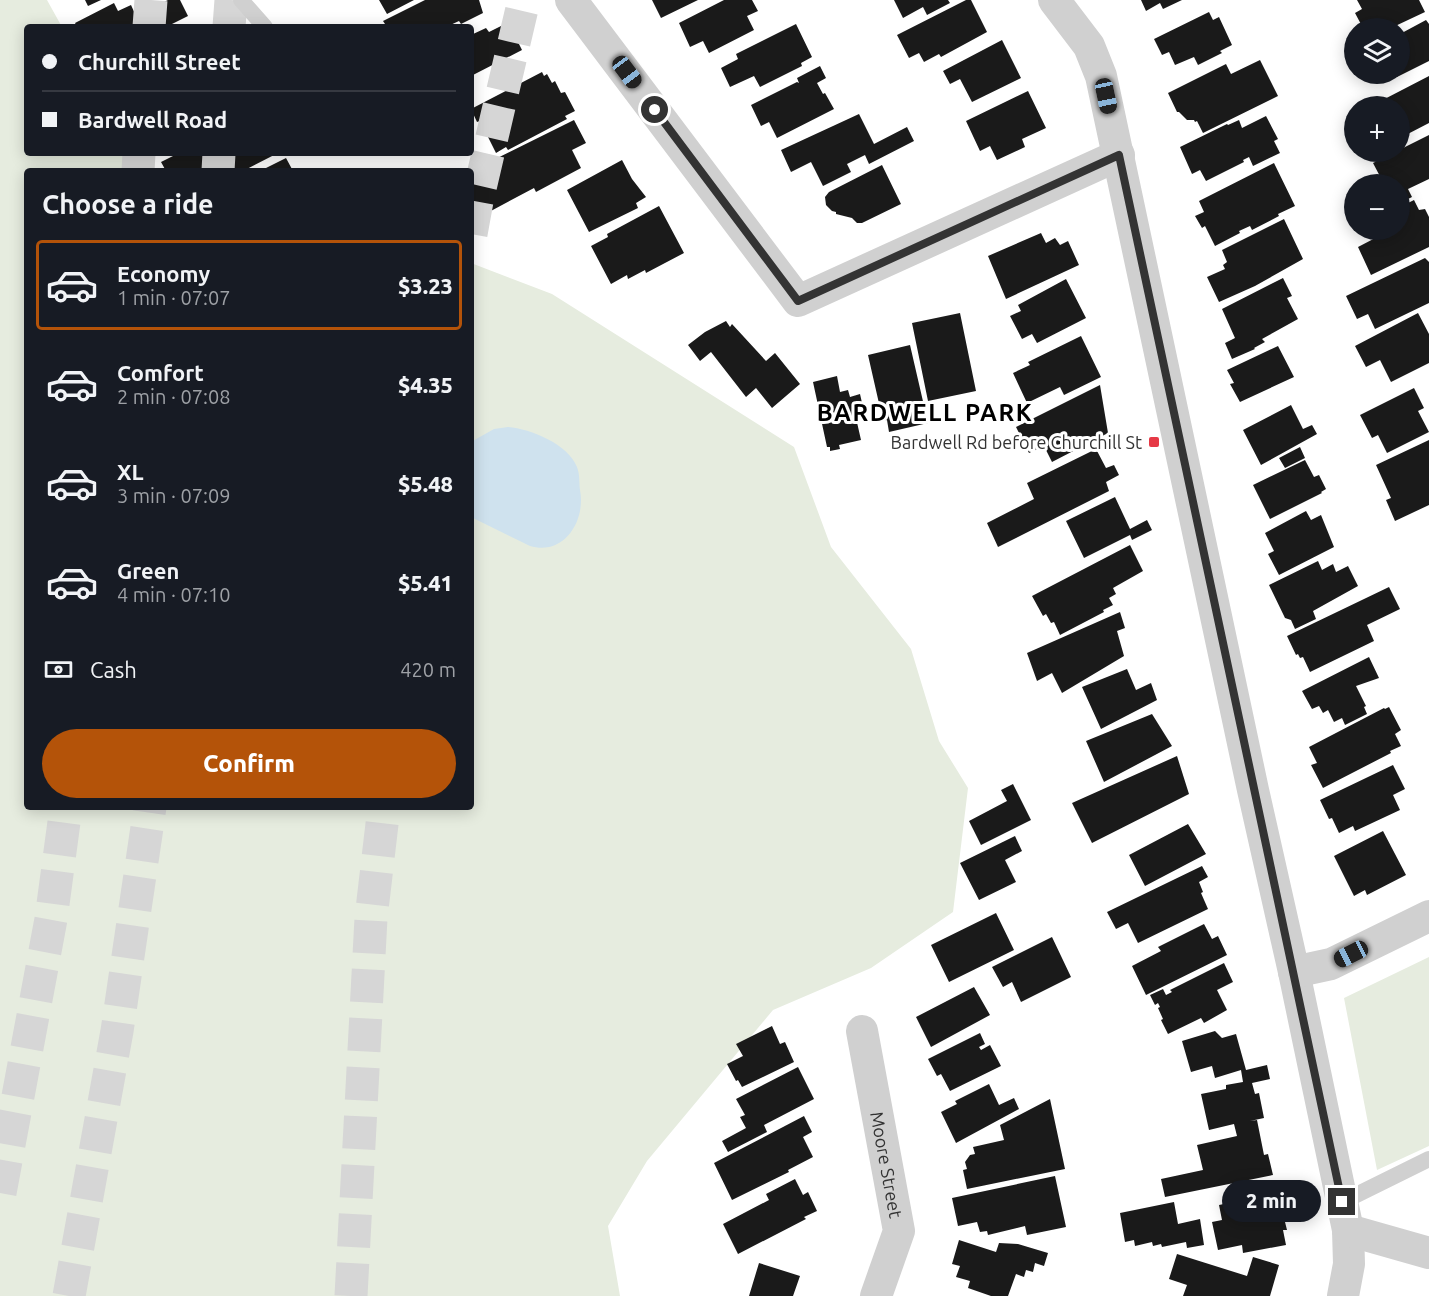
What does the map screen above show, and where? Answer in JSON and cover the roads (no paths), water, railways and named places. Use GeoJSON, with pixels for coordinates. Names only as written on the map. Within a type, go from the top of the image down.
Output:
{"type":"FeatureCollection","features":[{"type":"Feature","properties":{"kind":"street"},"geometry":{"type":"LineString","coordinates":[[571,0],[798,301],[1119,155]]}},
{"type":"Feature","properties":{"kind":"street"},"geometry":{"type":"LineString","coordinates":[[1054,0],[1089,46],[1097,62],[1119,155],[1345,1216],[1349,1264],[1343,1296]]}},
{"type":"Feature","properties":{"kind":"street"},"geometry":{"type":"LineString","coordinates":[[1294,972],[1331,964],[1429,916]]}},
{"type":"Feature","properties":{"kind":"street","name":"Moore Street"},"geometry":{"type":"LineString","coordinates":[[862,1031],[898,1230],[876,1296]]}},
{"type":"Feature","properties":{"kind":"street"},"geometry":{"type":"LineString","coordinates":[[1345,1216],[1429,1253]]}},
{"type":"Feature","properties":{"kind":"lane"},"geometry":{"type":"LineString","coordinates":[[241,0],[262,24]]}},
{"type":"Feature","properties":{"kind":"lane"},"geometry":{"type":"LineString","coordinates":[[1345,1216],[1429,1159]]}},
{"type":"Feature","properties":{"kind":"water"},"geometry":{"type":"Polygon","coordinates":[[[517,428],[538,434],[566,451],[577,467],[580,513],[570,533],[553,546],[542,548],[530,546],[474,518],[474,440],[494,429],[517,428]]]}},
{"type":"Feature","properties":{"kind":"tunnel"},"geometry":{"type":"LineString","coordinates":[[149,24],[151,0]]}},
{"type":"Feature","properties":{"kind":"tunnel"},"geometry":{"type":"LineString","coordinates":[[229,24],[231,0]]}},
{"type":"Feature","properties":{"kind":"tunnel"},"geometry":{"type":"LineString","coordinates":[[474,218],[524,0]]}},
{"type":"Feature","properties":{"kind":"tunnel"},"geometry":{"type":"LineString","coordinates":[[138,168],[139,156]]}},
{"type":"Feature","properties":{"kind":"tunnel"},"geometry":{"type":"LineString","coordinates":[[218,168],[219,156]]}},
{"type":"Feature","properties":{"kind":"tunnel"},"geometry":{"type":"LineString","coordinates":[[0,1193],[51,919],[66,810]]}},
{"type":"Feature","properties":{"kind":"tunnel"},"geometry":{"type":"LineString","coordinates":[[69,1296],[117,1031],[150,810]]}},
{"type":"Feature","properties":{"kind":"tunnel"},"geometry":{"type":"LineString","coordinates":[[351,1296],[371,918],[384,810]]}},
{"type":"Feature","properties":{"kind":"place","name":"Bardwell Rd before Churchill St"},"geometry":{"type":"Point","coordinates":[1154,442]}},
{"type":"Feature","properties":{"kind":"district","name":"BARDWELL PARK"},"geometry":{"type":"Point","coordinates":[925,412]}}]}
